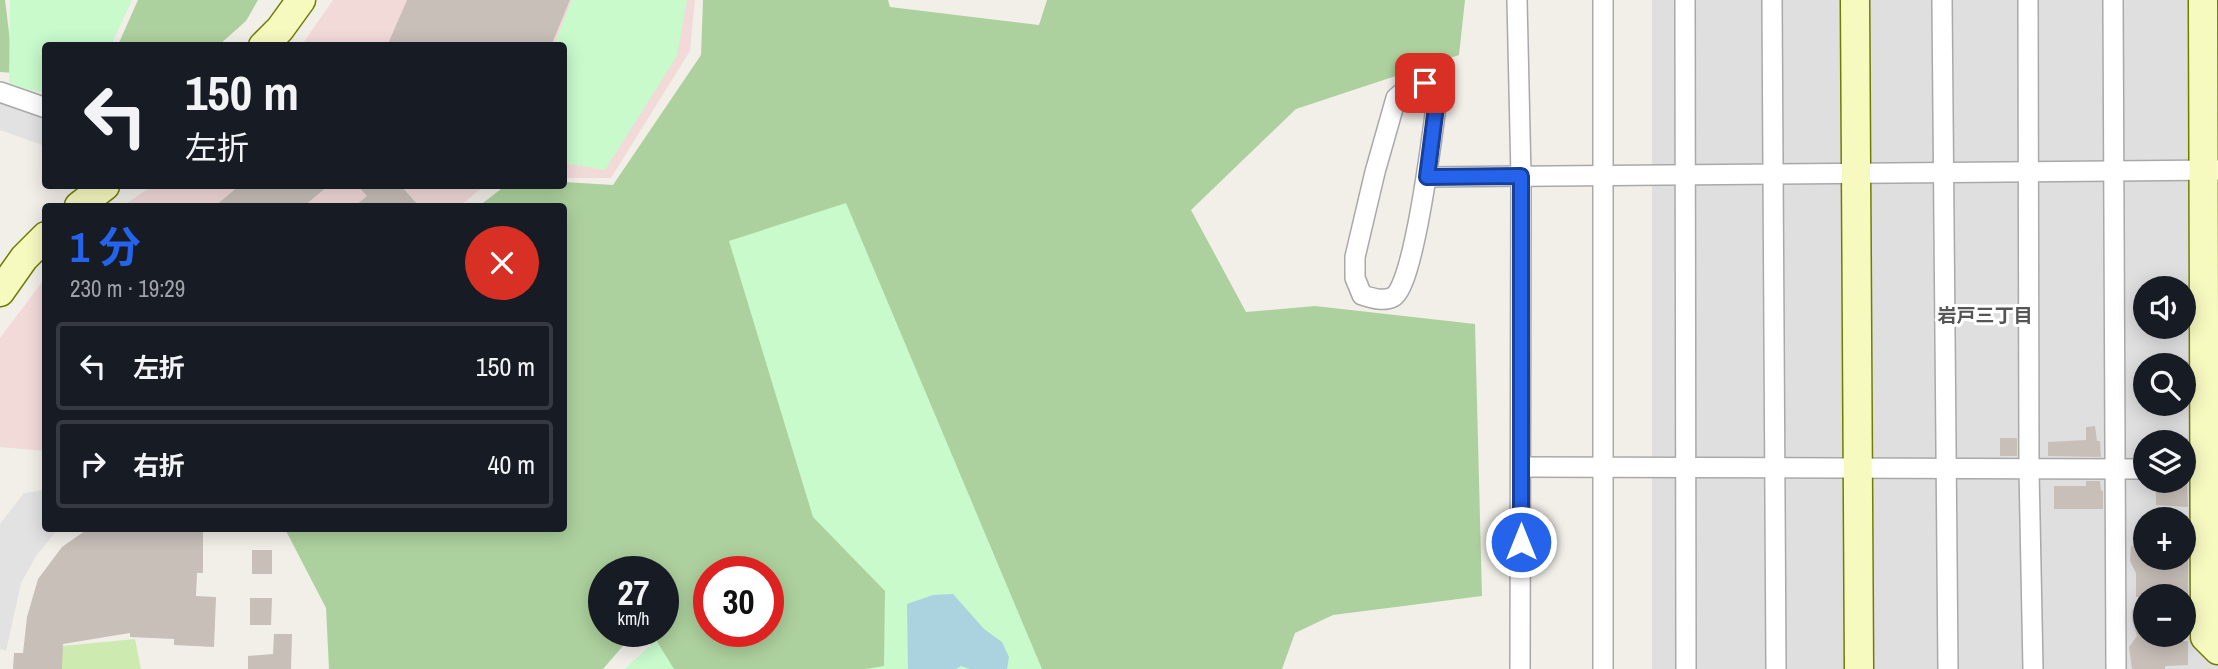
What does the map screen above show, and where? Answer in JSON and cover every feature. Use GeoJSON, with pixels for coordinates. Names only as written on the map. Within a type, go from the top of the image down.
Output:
{"type":"FeatureCollection","features":[{"type":"Feature","properties":{"kind":"street"},"geometry":{"type":"LineString","coordinates":[[267,42],[301,0]]}},
{"type":"Feature","properties":{"kind":"street"},"geometry":{"type":"LineString","coordinates":[[1517,0],[1521,176],[1520,669]]}},
{"type":"Feature","properties":{"kind":"street"},"geometry":{"type":"LineString","coordinates":[[1603,0],[1603,669]]}},
{"type":"Feature","properties":{"kind":"street"},"geometry":{"type":"LineString","coordinates":[[1685,0],[1686,669]]}},
{"type":"Feature","properties":{"kind":"street"},"geometry":{"type":"LineString","coordinates":[[1772,0],[1776,669]]}},
{"type":"Feature","properties":{"kind":"street"},"geometry":{"type":"LineString","coordinates":[[1855,0],[1859,669]]}},
{"type":"Feature","properties":{"kind":"street"},"geometry":{"type":"LineString","coordinates":[[1941,0],[1948,669]]}},
{"type":"Feature","properties":{"kind":"street"},"geometry":{"type":"LineString","coordinates":[[2028,0],[2029,469],[2033,669]]}},
{"type":"Feature","properties":{"kind":"street"},"geometry":{"type":"LineString","coordinates":[[2113,0],[2116,669]]}},
{"type":"Feature","properties":{"kind":"street"},"geometry":{"type":"LineString","coordinates":[[2203,0],[2211,170],[2203,469],[2204,637],[2218,650]]}},
{"type":"Feature","properties":{"kind":"street"},"geometry":{"type":"LineString","coordinates":[[1425,83],[1436,89],[1437,99],[1427,177],[1408,271],[1400,291],[1393,298],[1378,300],[1362,295],[1355,278],[1355,257],[1396,98],[1410,86],[1425,83]]}},
{"type":"Feature","properties":{"kind":"street"},"geometry":{"type":"LineString","coordinates":[[0,92],[42,107]]}},
{"type":"Feature","properties":{"kind":"street"},"geometry":{"type":"LineString","coordinates":[[1427,177],[2211,170]]}},
{"type":"Feature","properties":{"kind":"street"},"geometry":{"type":"LineString","coordinates":[[83,203],[100,189]]}},
{"type":"Feature","properties":{"kind":"street"},"geometry":{"type":"LineString","coordinates":[[0,292],[24,258],[42,240]]}},
{"type":"Feature","properties":{"kind":"street"},"geometry":{"type":"LineString","coordinates":[[1522,467],[2133,469]]}},
{"type":"Feature","properties":{"kind":"shaded area"},"geometry":{"type":"Polygon","coordinates":[[[333,0],[695,0],[690,51],[611,178],[567,178],[567,42],[304,42],[333,0]]]}},
{"type":"Feature","properties":{"kind":"shaded area"},"geometry":{"type":"Polygon","coordinates":[[[1652,0],[2218,0],[2218,669],[1652,669],[1652,0]]]}},
{"type":"Feature","properties":{"kind":"shaded area"},"geometry":{"type":"Polygon","coordinates":[[[0,101],[42,118],[42,145],[0,130],[0,101]]]}},
{"type":"Feature","properties":{"kind":"shaded area"},"geometry":{"type":"Polygon","coordinates":[[[148,189],[480,189],[464,203],[127,203],[148,189]]]}},
{"type":"Feature","properties":{"kind":"shaded area"},"geometry":{"type":"Polygon","coordinates":[[[42,282],[42,451],[0,447],[0,338],[42,282]]]}},
{"type":"Feature","properties":{"kind":"shaded area"},"geometry":{"type":"Polygon","coordinates":[[[42,490],[42,532],[56,532],[36,556],[21,583],[6,651],[0,649],[0,524],[24,493],[42,490]]]}},
{"type":"Feature","properties":{"kind":"green space"},"geometry":{"type":"Polygon","coordinates":[[[0,0],[5,0],[14,73],[0,72],[0,0]]]}},
{"type":"Feature","properties":{"kind":"green space"},"geometry":{"type":"Polygon","coordinates":[[[10,0],[132,0],[112,42],[42,42],[42,92],[9,85],[10,0]]]}},
{"type":"Feature","properties":{"kind":"green space"},"geometry":{"type":"Polygon","coordinates":[[[138,0],[258,0],[246,21],[222,42],[119,42],[138,0]]]}},
{"type":"Feature","properties":{"kind":"green space"},"geometry":{"type":"Polygon","coordinates":[[[572,0],[687,0],[677,56],[605,170],[567,164],[567,42],[555,42],[572,0]]]}},
{"type":"Feature","properties":{"kind":"green space"},"geometry":{"type":"Polygon","coordinates":[[[703,0],[888,0],[890,7],[1039,25],[1047,0],[1465,0],[1459,55],[1296,109],[1191,210],[1246,312],[1315,306],[1475,324],[1482,596],[1333,615],[1295,633],[1282,669],[659,669],[652,647],[679,647],[679,556],[588,556],[588,647],[622,647],[603,669],[329,669],[326,608],[287,532],[567,532],[567,203],[483,203],[501,189],[567,189],[567,182],[613,185],[701,55],[703,0]]]}},
{"type":"Feature","properties":{"kind":"green space"},"geometry":{"type":"Polygon","coordinates":[[[846,203],[1042,669],[865,669],[884,666],[885,591],[813,517],[729,241],[846,203]]]}},
{"type":"Feature","properties":{"kind":"green space"},"geometry":{"type":"Polygon","coordinates":[[[135,639],[141,669],[61,669],[62,646],[135,639]]]}},
{"type":"Feature","properties":{"kind":"green space"},"geometry":{"type":"Polygon","coordinates":[[[649,647],[660,647],[674,669],[625,669],[649,647]]]}},
{"type":"Feature","properties":{"kind":"water"},"geometry":{"type":"Polygon","coordinates":[[[953,594],[984,629],[1002,642],[1009,657],[1007,669],[970,669],[961,666],[956,669],[908,669],[907,604],[933,595],[953,594]]]}},
{"type":"Feature","properties":{"kind":"building"},"geometry":{"type":"Polygon","coordinates":[[[407,0],[570,0],[553,42],[389,42],[407,0]]]}},
{"type":"Feature","properties":{"kind":"building"},"geometry":{"type":"Polygon","coordinates":[[[235,189],[324,189],[308,203],[219,203],[235,189]]]}},
{"type":"Feature","properties":{"kind":"building"},"geometry":{"type":"Polygon","coordinates":[[[361,189],[404,189],[416,203],[359,203],[367,196],[361,189]]]}},
{"type":"Feature","properties":{"kind":"building"},"geometry":{"type":"Polygon","coordinates":[[[2095,426],[2101,457],[2048,456],[2048,442],[2086,440],[2086,427],[2095,426]]]}},
{"type":"Feature","properties":{"kind":"building"},"geometry":{"type":"Polygon","coordinates":[[[2000,438],[2017,438],[2017,456],[2000,456],[2000,438]]]}},
{"type":"Feature","properties":{"kind":"building"},"geometry":{"type":"Polygon","coordinates":[[[2086,481],[2100,481],[2103,509],[2054,509],[2054,486],[2086,486],[2086,481]]]}},
{"type":"Feature","properties":{"kind":"building"},"geometry":{"type":"Polygon","coordinates":[[[2156,493],[2187,493],[2188,507],[2156,505],[2156,493]]]}},
{"type":"Feature","properties":{"kind":"building"},"geometry":{"type":"Polygon","coordinates":[[[83,532],[203,532],[203,573],[197,573],[196,596],[216,597],[214,647],[174,645],[174,639],[130,637],[130,633],[63,644],[62,669],[13,669],[14,653],[23,653],[27,617],[38,579],[62,547],[83,532]]]}},
{"type":"Feature","properties":{"kind":"building"},"geometry":{"type":"Polygon","coordinates":[[[2131,546],[2133,546],[2133,567],[2130,561],[2131,546]]]}},
{"type":"Feature","properties":{"kind":"building"},"geometry":{"type":"Polygon","coordinates":[[[252,550],[272,550],[272,574],[252,574],[252,550]]]}},
{"type":"Feature","properties":{"kind":"building"},"geometry":{"type":"Polygon","coordinates":[[[2134,570],[2188,570],[2188,584],[2136,584],[2134,570]]]}},
{"type":"Feature","properties":{"kind":"building"},"geometry":{"type":"Polygon","coordinates":[[[250,598],[272,598],[271,625],[250,625],[250,598]]]}},
{"type":"Feature","properties":{"kind":"building"},"geometry":{"type":"Polygon","coordinates":[[[274,634],[292,634],[291,669],[248,669],[248,656],[273,654],[274,634]]]}},
{"type":"Feature","properties":{"kind":"building"},"geometry":{"type":"Polygon","coordinates":[[[2133,642],[2133,647],[2188,647],[2188,665],[2165,666],[2165,669],[2132,669],[2129,647],[2133,642]]]}},
{"type":"Feature","properties":{"kind":"district","name":"岩戸三丁目"},"geometry":{"type":"Point","coordinates":[1985,315]}},
{"type":"Feature","properties":{"kind":"route"},"geometry":{"type":"LineString","coordinates":[[1425,83],[1436,89],[1437,99],[1427,177],[1521,176],[1521,542]]}}]}
